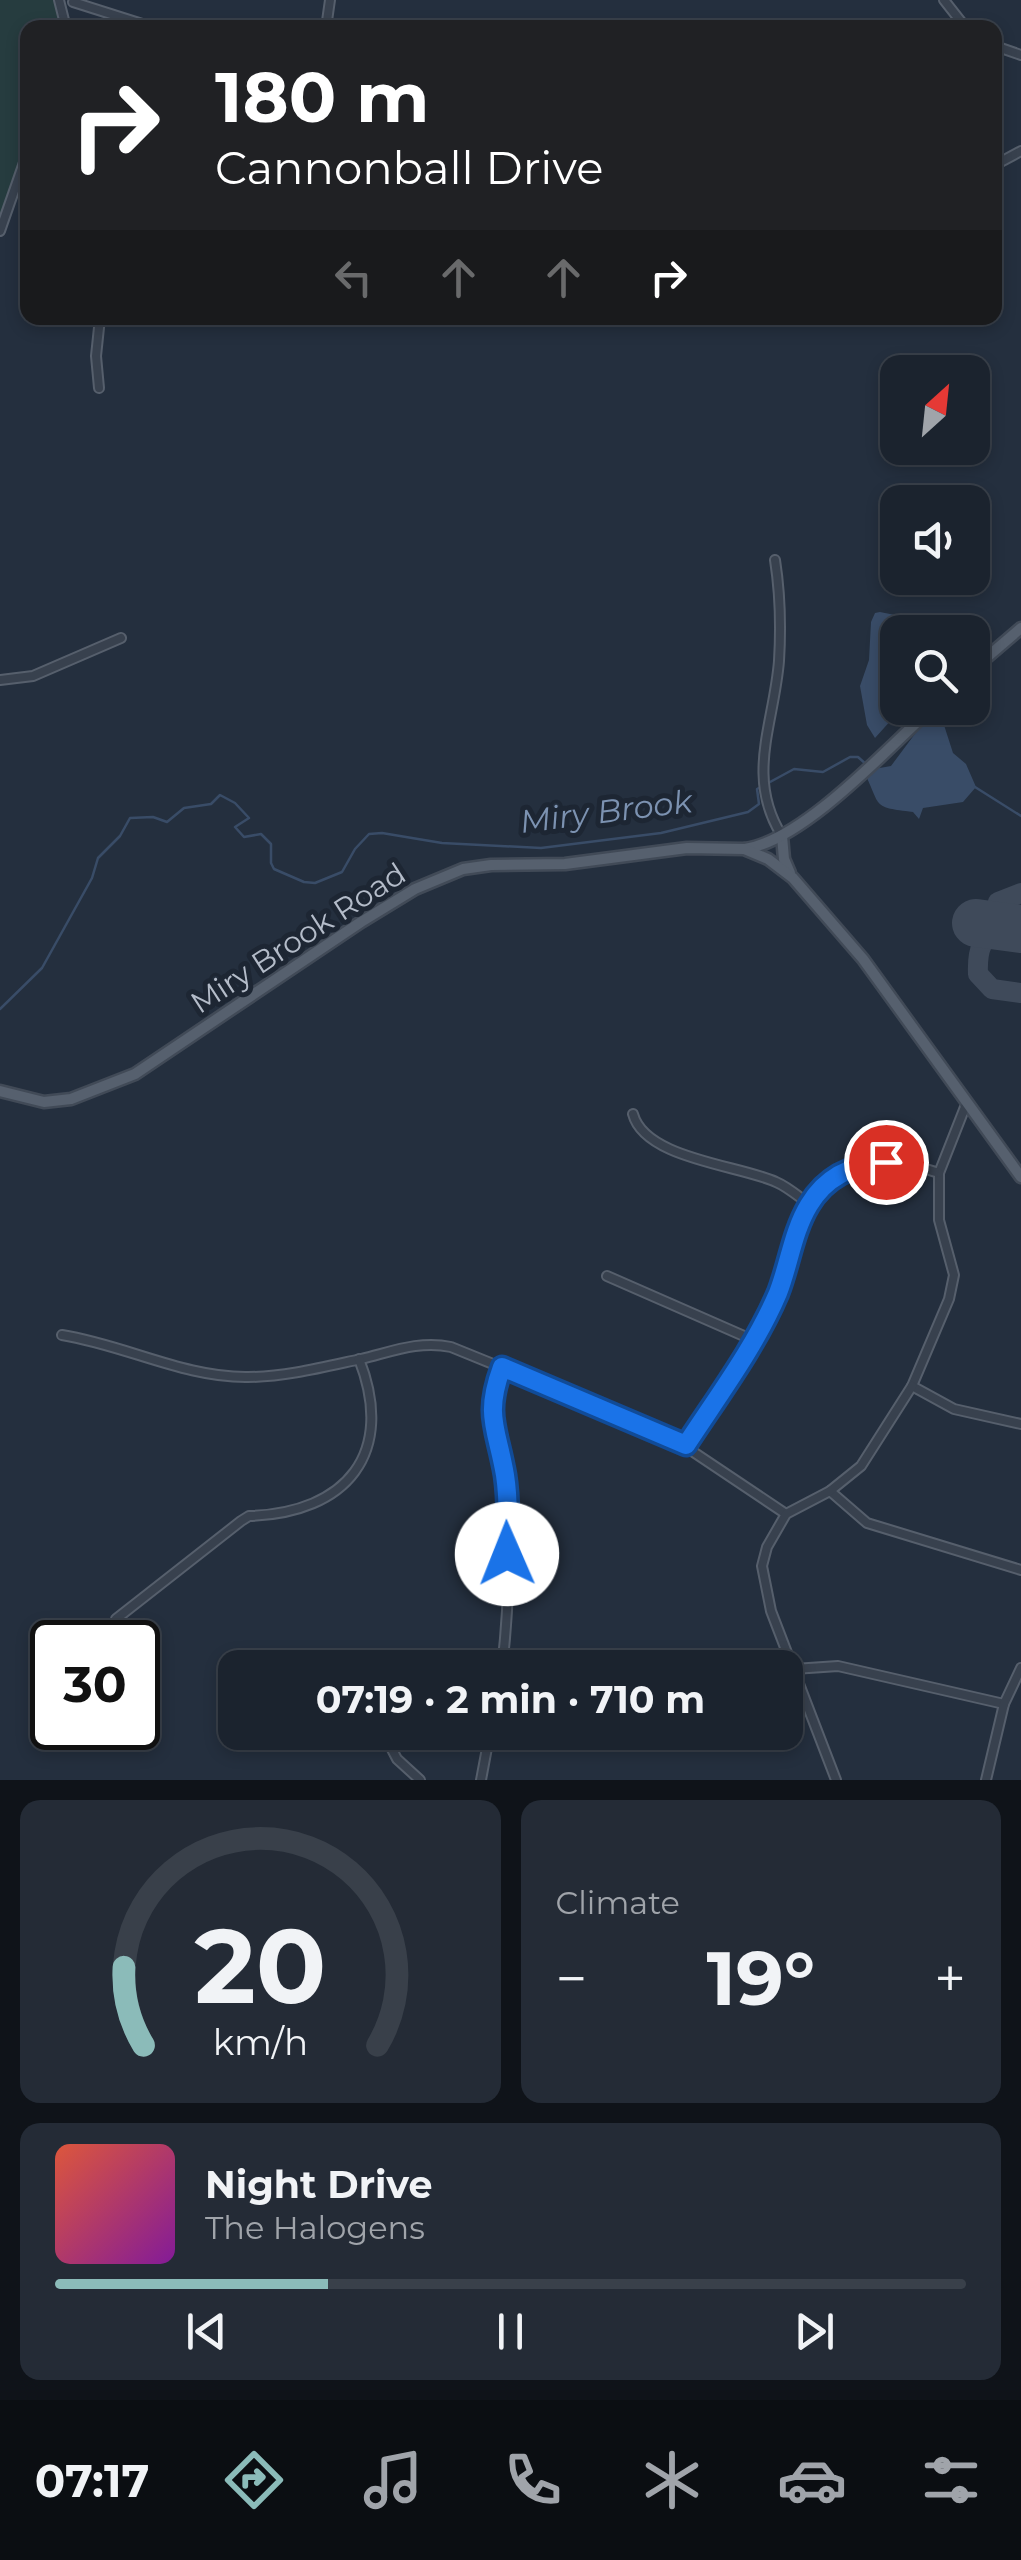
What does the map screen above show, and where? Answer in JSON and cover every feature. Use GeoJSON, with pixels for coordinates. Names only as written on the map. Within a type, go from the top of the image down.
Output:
{"type":"FeatureCollection","features":[{"type":"Feature","properties":{"kind":"main road"},"geometry":{"type":"LineString","coordinates":[[990,655],[1021,628]]}},
{"type":"Feature","properties":{"kind":"main road"},"geometry":{"type":"LineString","coordinates":[[744,849],[782,836],[812,815],[913,725]]}},
{"type":"Feature","properties":{"kind":"main road"},"geometry":{"type":"LineString","coordinates":[[782,836],[784,859],[793,878]]}},
{"type":"Feature","properties":{"kind":"main road","name":"Miry Brook Road"},"geometry":{"type":"LineString","coordinates":[[0,1090],[44,1102],[72,1099],[135,1074],[361,922],[415,890],[463,870],[492,865],[566,864],[687,848],[744,849],[768,859],[793,878],[871,969],[1021,1178]]}},
{"type":"Feature","properties":{"kind":"street"},"geometry":{"type":"LineString","coordinates":[[944,0],[960,20]]}},
{"type":"Feature","properties":{"kind":"street"},"geometry":{"type":"LineString","coordinates":[[73,1],[131,20]]}},
{"type":"Feature","properties":{"kind":"street"},"geometry":{"type":"LineString","coordinates":[[0,231],[20,174]]}},
{"type":"Feature","properties":{"kind":"street"},"geometry":{"type":"LineString","coordinates":[[99,325],[96,356],[99,388]]}},
{"type":"Feature","properties":{"kind":"street"},"geometry":{"type":"LineString","coordinates":[[775,560],[779,658],[762,758],[764,786],[782,836]]}},
{"type":"Feature","properties":{"kind":"street"},"geometry":{"type":"LineString","coordinates":[[0,680],[33,676],[121,638]]}},
{"type":"Feature","properties":{"kind":"street"},"geometry":{"type":"LineString","coordinates":[[786,1650],[770,1610],[762,1566],[767,1547],[786,1514],[830,1492],[862,1466],[912,1386],[949,1299],[954,1274],[939,1220],[939,1173],[967,1102]]}},
{"type":"Feature","properties":{"kind":"street"},"geometry":{"type":"LineString","coordinates":[[632,1114],[635,1124],[660,1144],[687,1156],[777,1182],[809,1204]]}},
{"type":"Feature","properties":{"kind":"street"},"geometry":{"type":"LineString","coordinates":[[686,1445],[754,1340],[777,1294],[809,1204],[828,1184],[860,1163],[908,1163],[939,1173]]}},
{"type":"Feature","properties":{"kind":"street"},"geometry":{"type":"LineString","coordinates":[[607,1276],[754,1340]]}},
{"type":"Feature","properties":{"kind":"street"},"geometry":{"type":"LineString","coordinates":[[62,1336],[131,1350],[200,1373],[243,1378],[271,1376],[420,1344],[440,1344],[686,1445],[786,1514]]}},
{"type":"Feature","properties":{"kind":"street"},"geometry":{"type":"LineString","coordinates":[[116,1619],[242,1520],[313,1506],[340,1488],[361,1460],[372,1429],[371,1402],[359,1359]]}},
{"type":"Feature","properties":{"kind":"street"},"geometry":{"type":"LineString","coordinates":[[502,1367],[491,1399],[492,1422],[505,1477],[508,1531],[504,1650]]}},
{"type":"Feature","properties":{"kind":"street"},"geometry":{"type":"LineString","coordinates":[[912,1386],[954,1409],[1021,1424]]}},
{"type":"Feature","properties":{"kind":"street"},"geometry":{"type":"LineString","coordinates":[[830,1492],[867,1523],[1021,1570]]}},
{"type":"Feature","properties":{"kind":"street"},"geometry":{"type":"LineString","coordinates":[[803,1668],[838,1666],[1004,1704]]}},
{"type":"Feature","properties":{"kind":"street"},"geometry":{"type":"LineString","coordinates":[[986,1780],[1004,1704],[1021,1668]]}},
{"type":"Feature","properties":{"kind":"street"},"geometry":{"type":"LineString","coordinates":[[803,1693],[836,1780]]}},
{"type":"Feature","properties":{"kind":"street"},"geometry":{"type":"LineString","coordinates":[[392,1750],[420,1780]]}},
{"type":"Feature","properties":{"kind":"street"},"geometry":{"type":"LineString","coordinates":[[481,1780],[487,1750]]}},
{"type":"Feature","properties":{"kind":"green space"},"geometry":{"type":"Polygon","coordinates":[[[0,0],[54,0],[59,20],[20,20],[20,160],[0,217],[0,0]]]}},
{"type":"Feature","properties":{"kind":"water"},"geometry":{"type":"Polygon","coordinates":[[[875,613],[895,615],[880,615],[880,725],[887,725],[875,738],[867,725],[860,686],[869,660],[875,613]]]}},
{"type":"Feature","properties":{"kind":"water"},"geometry":{"type":"Polygon","coordinates":[[[922,725],[944,725],[953,753],[966,764],[976,787],[963,802],[923,808],[919,819],[913,812],[884,807],[877,800],[866,776],[874,769],[891,766],[922,725]]]}},
{"type":"Feature","properties":{"kind":"waterway","name":"Miry Brook"},"geometry":{"type":"LineString","coordinates":[[0,1009],[42,968],[92,878],[98,858],[120,836],[130,818],[153,817],[167,822],[184,808],[211,804],[220,795],[235,803],[249,818],[235,827],[244,837],[261,834],[271,844],[274,869],[315,883],[342,872],[369,834],[442,843],[541,848],[661,833],[748,812],[759,804],[757,789],[794,769],[823,772],[850,757],[858,757],[867,765]]}},
{"type":"Feature","properties":{"kind":"waterway","name":"Miry Brook"},"geometry":{"type":"LineString","coordinates":[[975,787],[1021,816]]}},
{"type":"Feature","properties":{"kind":"taxiway"},"geometry":{"type":"LineString","coordinates":[[998,902],[1021,893]]}},
{"type":"Feature","properties":{"kind":"taxiway"},"geometry":{"type":"LineString","coordinates":[[1004,927],[990,934],[982,944],[978,974],[992,989],[1021,993]]}},
{"type":"Feature","properties":{"kind":"runway"},"geometry":{"type":"LineString","coordinates":[[976,923],[1021,929]]}},
{"type":"Feature","properties":{"kind":"route"},"geometry":{"type":"LineString","coordinates":[[507,1554],[505,1477],[492,1422],[491,1399],[502,1367],[686,1445],[766,1317],[809,1204],[845,1170],[860,1163],[886,1162]]}}]}
